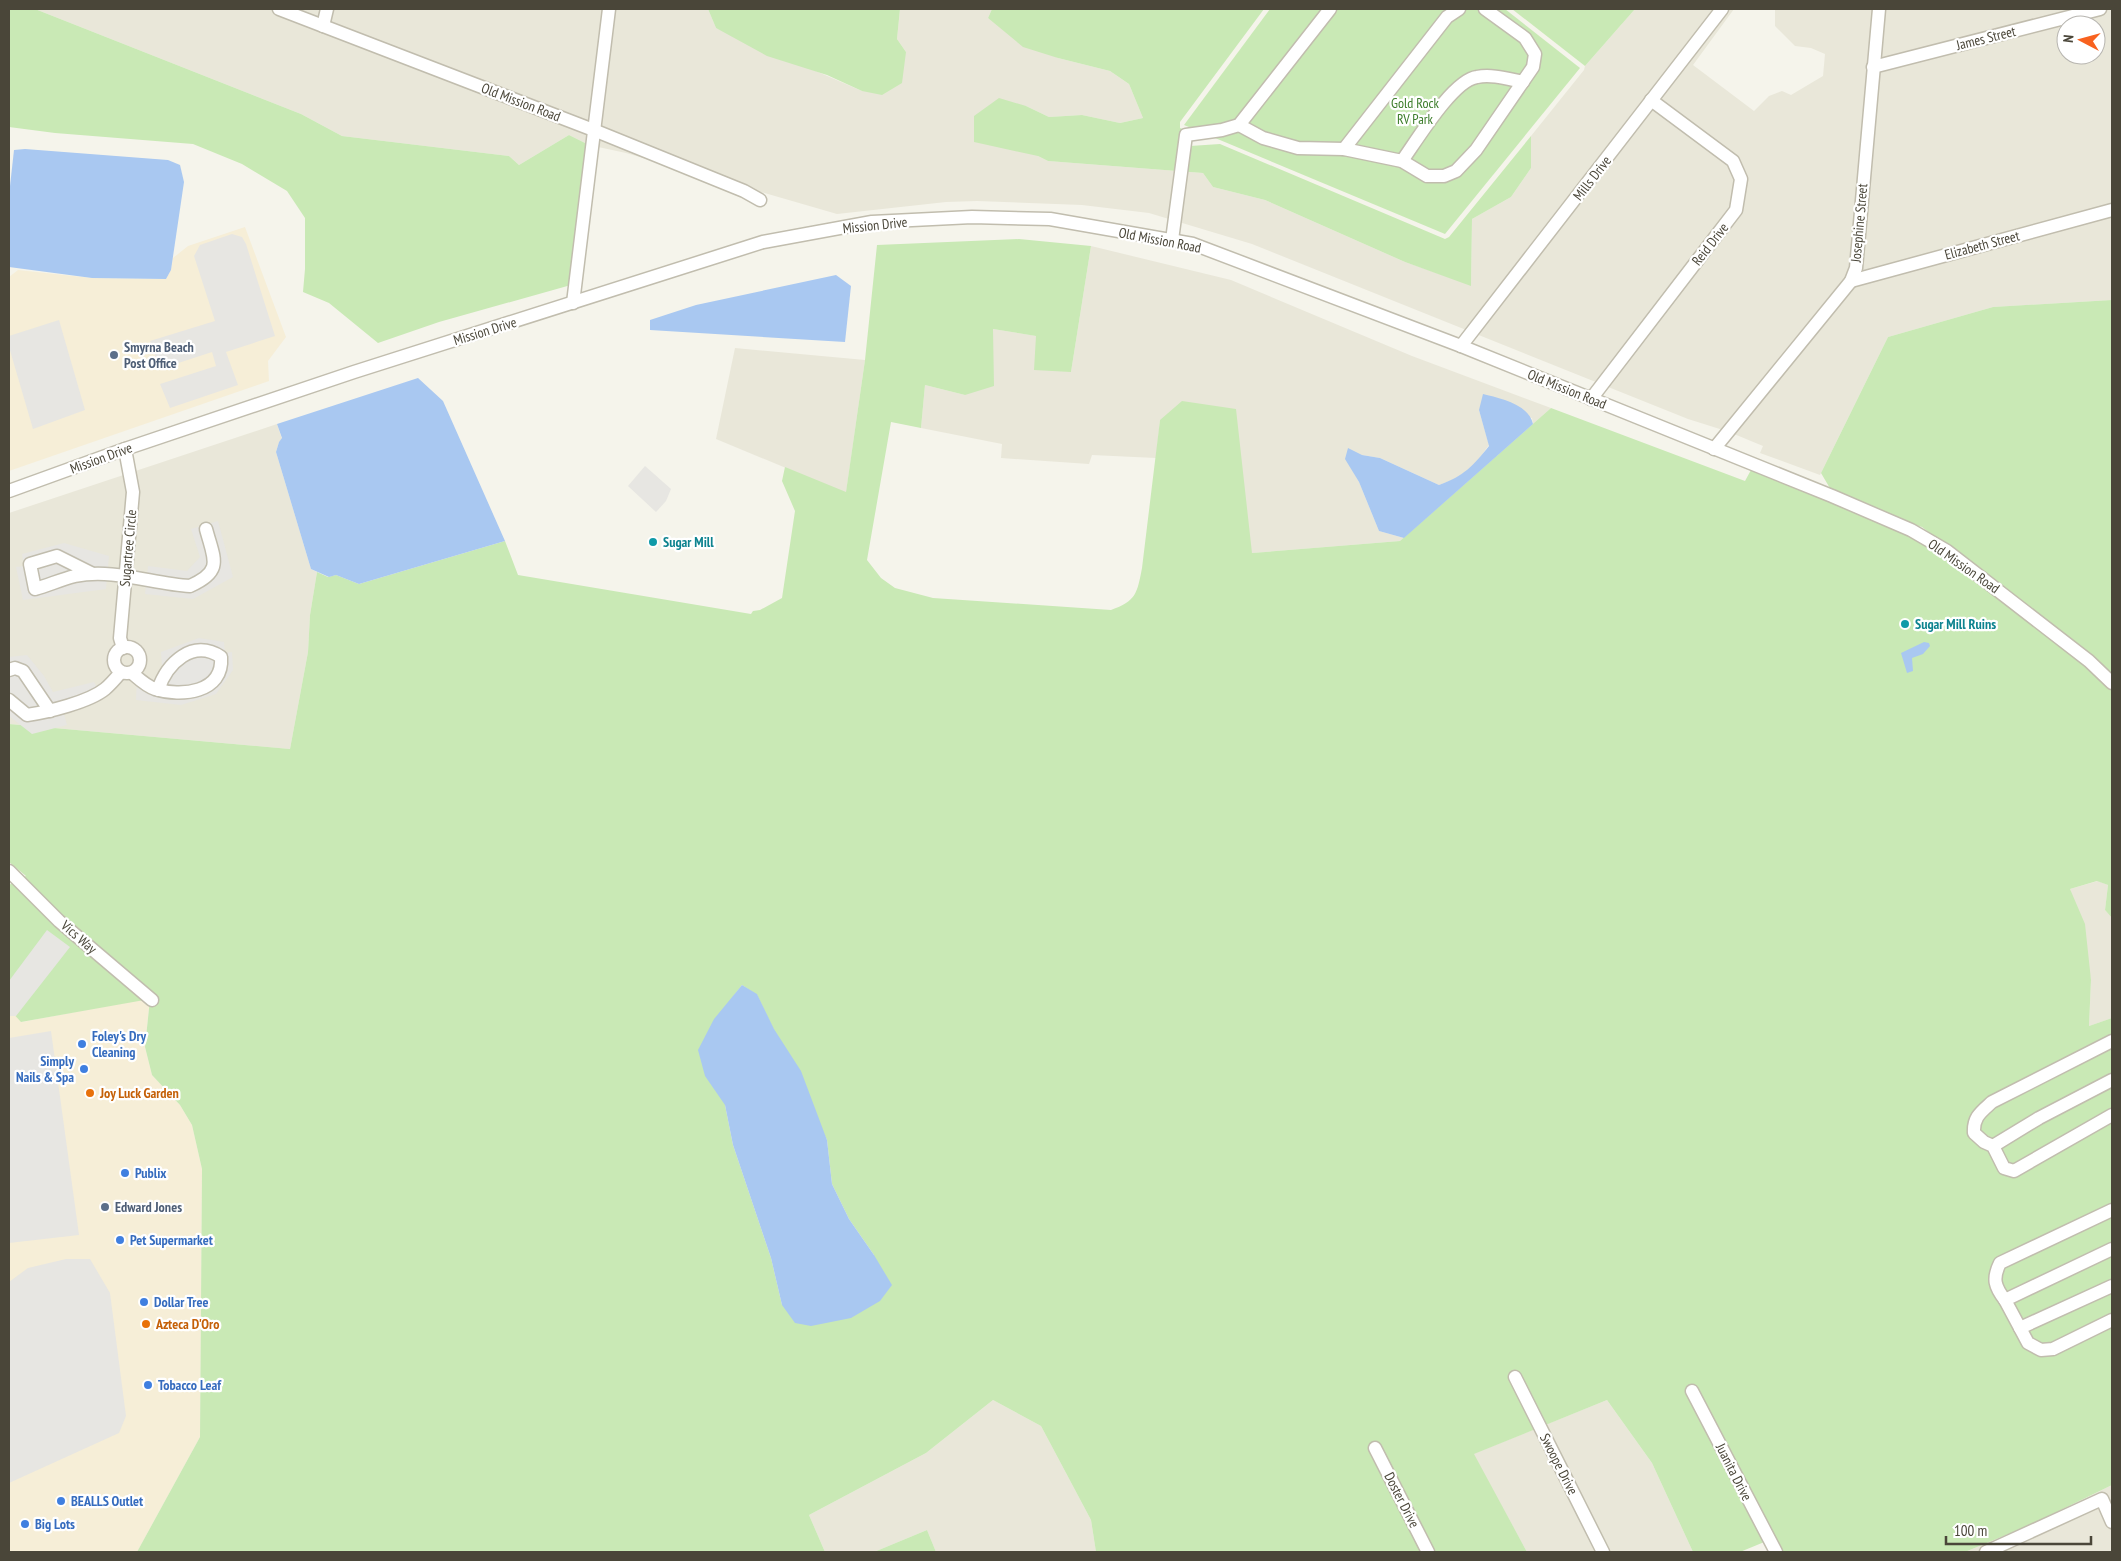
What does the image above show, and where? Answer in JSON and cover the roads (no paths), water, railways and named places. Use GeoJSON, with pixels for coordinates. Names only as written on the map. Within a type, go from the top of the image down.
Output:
{"type":"FeatureCollection","features":[{"type":"Feature","properties":{"kind":"street","name":"Old Mission Road"},"geometry":{"type":"LineString","coordinates":[[280,9],[596,131],[760,200]]}},
{"type":"Feature","properties":{"kind":"street"},"geometry":{"type":"LineString","coordinates":[[323,26],[328,9]]}},
{"type":"Feature","properties":{"kind":"street"},"geometry":{"type":"LineString","coordinates":[[573,303],[596,131],[609,9]]}},
{"type":"Feature","properties":{"kind":"street"},"geometry":{"type":"LineString","coordinates":[[1172,240],[1186,135],[1222,130],[1238,124],[1330,9]]}},
{"type":"Feature","properties":{"kind":"street"},"geometry":{"type":"LineString","coordinates":[[1344,149],[1447,16],[1459,9]]}},
{"type":"Feature","properties":{"kind":"street"},"geometry":{"type":"LineString","coordinates":[[1238,124],[1263,138],[1298,148],[1344,149],[1402,161],[1427,176],[1444,176],[1456,170],[1476,150],[1533,67],[1535,54],[1526,38],[1485,9]]}},
{"type":"Feature","properties":{"kind":"street","name":"Mills Drive"},"geometry":{"type":"LineString","coordinates":[[1461,346],[1722,9]]}},
{"type":"Feature","properties":{"kind":"street","name":"Josephine Street"},"geometry":{"type":"LineString","coordinates":[[1714,449],[1851,281],[1856,268],[1879,9]]}},
{"type":"Feature","properties":{"kind":"street","name":"James Street"},"geometry":{"type":"LineString","coordinates":[[1873,67],[2100,9]]}},
{"type":"Feature","properties":{"kind":"street"},"geometry":{"type":"LineString","coordinates":[[1402,161],[1450,95],[1463,82],[1476,77],[1494,76],[1523,82]]}},
{"type":"Feature","properties":{"kind":"street","name":"Reid Drive"},"geometry":{"type":"LineString","coordinates":[[1591,399],[1736,210],[1741,178],[1733,161],[1651,100]]}},
{"type":"Feature","properties":{"kind":"street","name":"Elizabeth Street"},"geometry":{"type":"LineString","coordinates":[[1851,281],[2112,210]]}},
{"type":"Feature","properties":{"kind":"street","name":"Old Mission Road"},"geometry":{"type":"LineString","coordinates":[[972,217],[1050,220],[1193,244],[1461,346],[1714,449],[1911,530],[1948,550],[2089,661],[2112,683]]}},
{"type":"Feature","properties":{"kind":"street","name":"Mission Drive"},"geometry":{"type":"LineString","coordinates":[[9,492],[125,449],[354,372],[763,242],[872,222],[972,217]]}},
{"type":"Feature","properties":{"kind":"street","name":"Sugartree Circle"},"geometry":{"type":"LineString","coordinates":[[123,648],[120,638],[133,492],[125,449]]}},
{"type":"Feature","properties":{"kind":"street"},"geometry":{"type":"LineString","coordinates":[[92,574],[190,586],[199,582],[214,570],[215,562],[206,529]]}},
{"type":"Feature","properties":{"kind":"street"},"geometry":{"type":"LineString","coordinates":[[9,700],[27,715],[50,711],[95,696],[126,672],[140,665],[140,657],[133,648],[123,648],[117,652],[114,659],[116,666],[126,672],[144,683],[158,690],[185,692],[202,690],[212,682],[219,672],[222,665],[221,657],[213,652],[204,650],[196,650],[185,654],[166,671],[158,690]]}},
{"type":"Feature","properties":{"kind":"street"},"geometry":{"type":"LineString","coordinates":[[9,670],[15,668],[22,671],[31,681],[50,711]]}},
{"type":"Feature","properties":{"kind":"street","name":"Vics Way"},"geometry":{"type":"LineString","coordinates":[[9,871],[59,921],[152,1000]]}},
{"type":"Feature","properties":{"kind":"street"},"geometry":{"type":"LineString","coordinates":[[2112,1041],[1992,1102],[1977,1115],[1973,1123],[1974,1133],[1984,1142],[1993,1146],[2004,1168],[2014,1171],[2112,1115]]}},
{"type":"Feature","properties":{"kind":"street"},"geometry":{"type":"LineString","coordinates":[[1993,1146],[2039,1118],[2112,1080]]}},
{"type":"Feature","properties":{"kind":"street"},"geometry":{"type":"LineString","coordinates":[[2112,1210],[2000,1264],[1994,1274],[1996,1288],[2005,1300],[2028,1343],[2041,1350],[2053,1350],[2112,1320]]}},
{"type":"Feature","properties":{"kind":"street"},"geometry":{"type":"LineString","coordinates":[[2005,1300],[2112,1249]]}},
{"type":"Feature","properties":{"kind":"street"},"geometry":{"type":"LineString","coordinates":[[2020,1328],[2112,1286]]}},
{"type":"Feature","properties":{"kind":"street","name":"Swoope Drive"},"geometry":{"type":"LineString","coordinates":[[1515,1377],[1603,1552]]}},
{"type":"Feature","properties":{"kind":"street","name":"Juanita Drive"},"geometry":{"type":"LineString","coordinates":[[1692,1391],[1776,1552]]}},
{"type":"Feature","properties":{"kind":"street","name":"Doster Drive"},"geometry":{"type":"LineString","coordinates":[[1375,1448],[1428,1552]]}},
{"type":"Feature","properties":{"kind":"street"},"geometry":{"type":"LineString","coordinates":[[1986,1552],[2102,1499],[2112,1522]]}},
{"type":"Feature","properties":{"kind":"water"},"geometry":{"type":"Polygon","coordinates":[[[25,149],[168,160],[180,165],[184,182],[171,270],[166,279],[92,278],[9,267],[9,195],[14,150],[25,149]]]}},
{"type":"Feature","properties":{"kind":"water"},"geometry":{"type":"Polygon","coordinates":[[[836,275],[851,286],[845,342],[650,330],[650,320],[696,305],[836,275]]]}},
{"type":"Feature","properties":{"kind":"water"},"geometry":{"type":"Polygon","coordinates":[[[418,378],[443,401],[505,541],[359,584],[336,575],[329,577],[311,569],[276,452],[282,438],[277,424],[418,378]]]}},
{"type":"Feature","properties":{"kind":"water"},"geometry":{"type":"Polygon","coordinates":[[[1483,394],[1505,400],[1520,407],[1526,411],[1533,424],[1404,538],[1379,531],[1359,482],[1345,459],[1348,448],[1362,455],[1380,458],[1439,485],[1448,482],[1467,470],[1489,446],[1479,410],[1483,394]]]}},
{"type":"Feature","properties":{"kind":"water"},"geometry":{"type":"Polygon","coordinates":[[[1924,642],[1929,643],[1930,646],[1923,654],[1912,658],[1913,671],[1907,673],[1901,653],[1924,642]]]}},
{"type":"Feature","properties":{"kind":"water"},"geometry":{"type":"Polygon","coordinates":[[[742,985],[757,994],[774,1029],[801,1071],[827,1140],[832,1184],[849,1219],[892,1285],[880,1301],[851,1318],[811,1326],[795,1323],[782,1305],[771,1258],[733,1145],[725,1105],[705,1076],[698,1050],[714,1019],[742,985]]]}},
{"type":"Feature","properties":{"kind":"place","name":"Smyrna Beach Post Office"},"geometry":{"type":"Point","coordinates":[114,355]}},
{"type":"Feature","properties":{"kind":"place","name":"Sugar Mill"},"geometry":{"type":"Point","coordinates":[653,542]}},
{"type":"Feature","properties":{"kind":"place","name":"Sugar Mill Ruins"},"geometry":{"type":"Point","coordinates":[1905,624]}},
{"type":"Feature","properties":{"kind":"place","name":"Foley's Dry Cleaning"},"geometry":{"type":"Point","coordinates":[82,1044]}},
{"type":"Feature","properties":{"kind":"place","name":"Simply Nails & Spa"},"geometry":{"type":"Point","coordinates":[84,1069]}},
{"type":"Feature","properties":{"kind":"place","name":"Joy Luck Garden"},"geometry":{"type":"Point","coordinates":[90,1093]}},
{"type":"Feature","properties":{"kind":"place","name":"Publix"},"geometry":{"type":"Point","coordinates":[125,1173]}},
{"type":"Feature","properties":{"kind":"place","name":"Edward Jones"},"geometry":{"type":"Point","coordinates":[105,1207]}},
{"type":"Feature","properties":{"kind":"place","name":"Pet Supermarket"},"geometry":{"type":"Point","coordinates":[120,1240]}},
{"type":"Feature","properties":{"kind":"place","name":"Dollar Tree"},"geometry":{"type":"Point","coordinates":[144,1302]}},
{"type":"Feature","properties":{"kind":"place","name":"Azteca D'Oro"},"geometry":{"type":"Point","coordinates":[146,1324]}},
{"type":"Feature","properties":{"kind":"place","name":"Tobacco Leaf"},"geometry":{"type":"Point","coordinates":[148,1385]}},
{"type":"Feature","properties":{"kind":"place","name":"BEALLS Outlet"},"geometry":{"type":"Point","coordinates":[61,1501]}},
{"type":"Feature","properties":{"kind":"place","name":"Big Lots"},"geometry":{"type":"Point","coordinates":[25,1524]}},
{"type":"Feature","properties":{"kind":"park label","name":"Gold Rock RV Park"},"geometry":{"type":"Point","coordinates":[1415,112]}}]}
